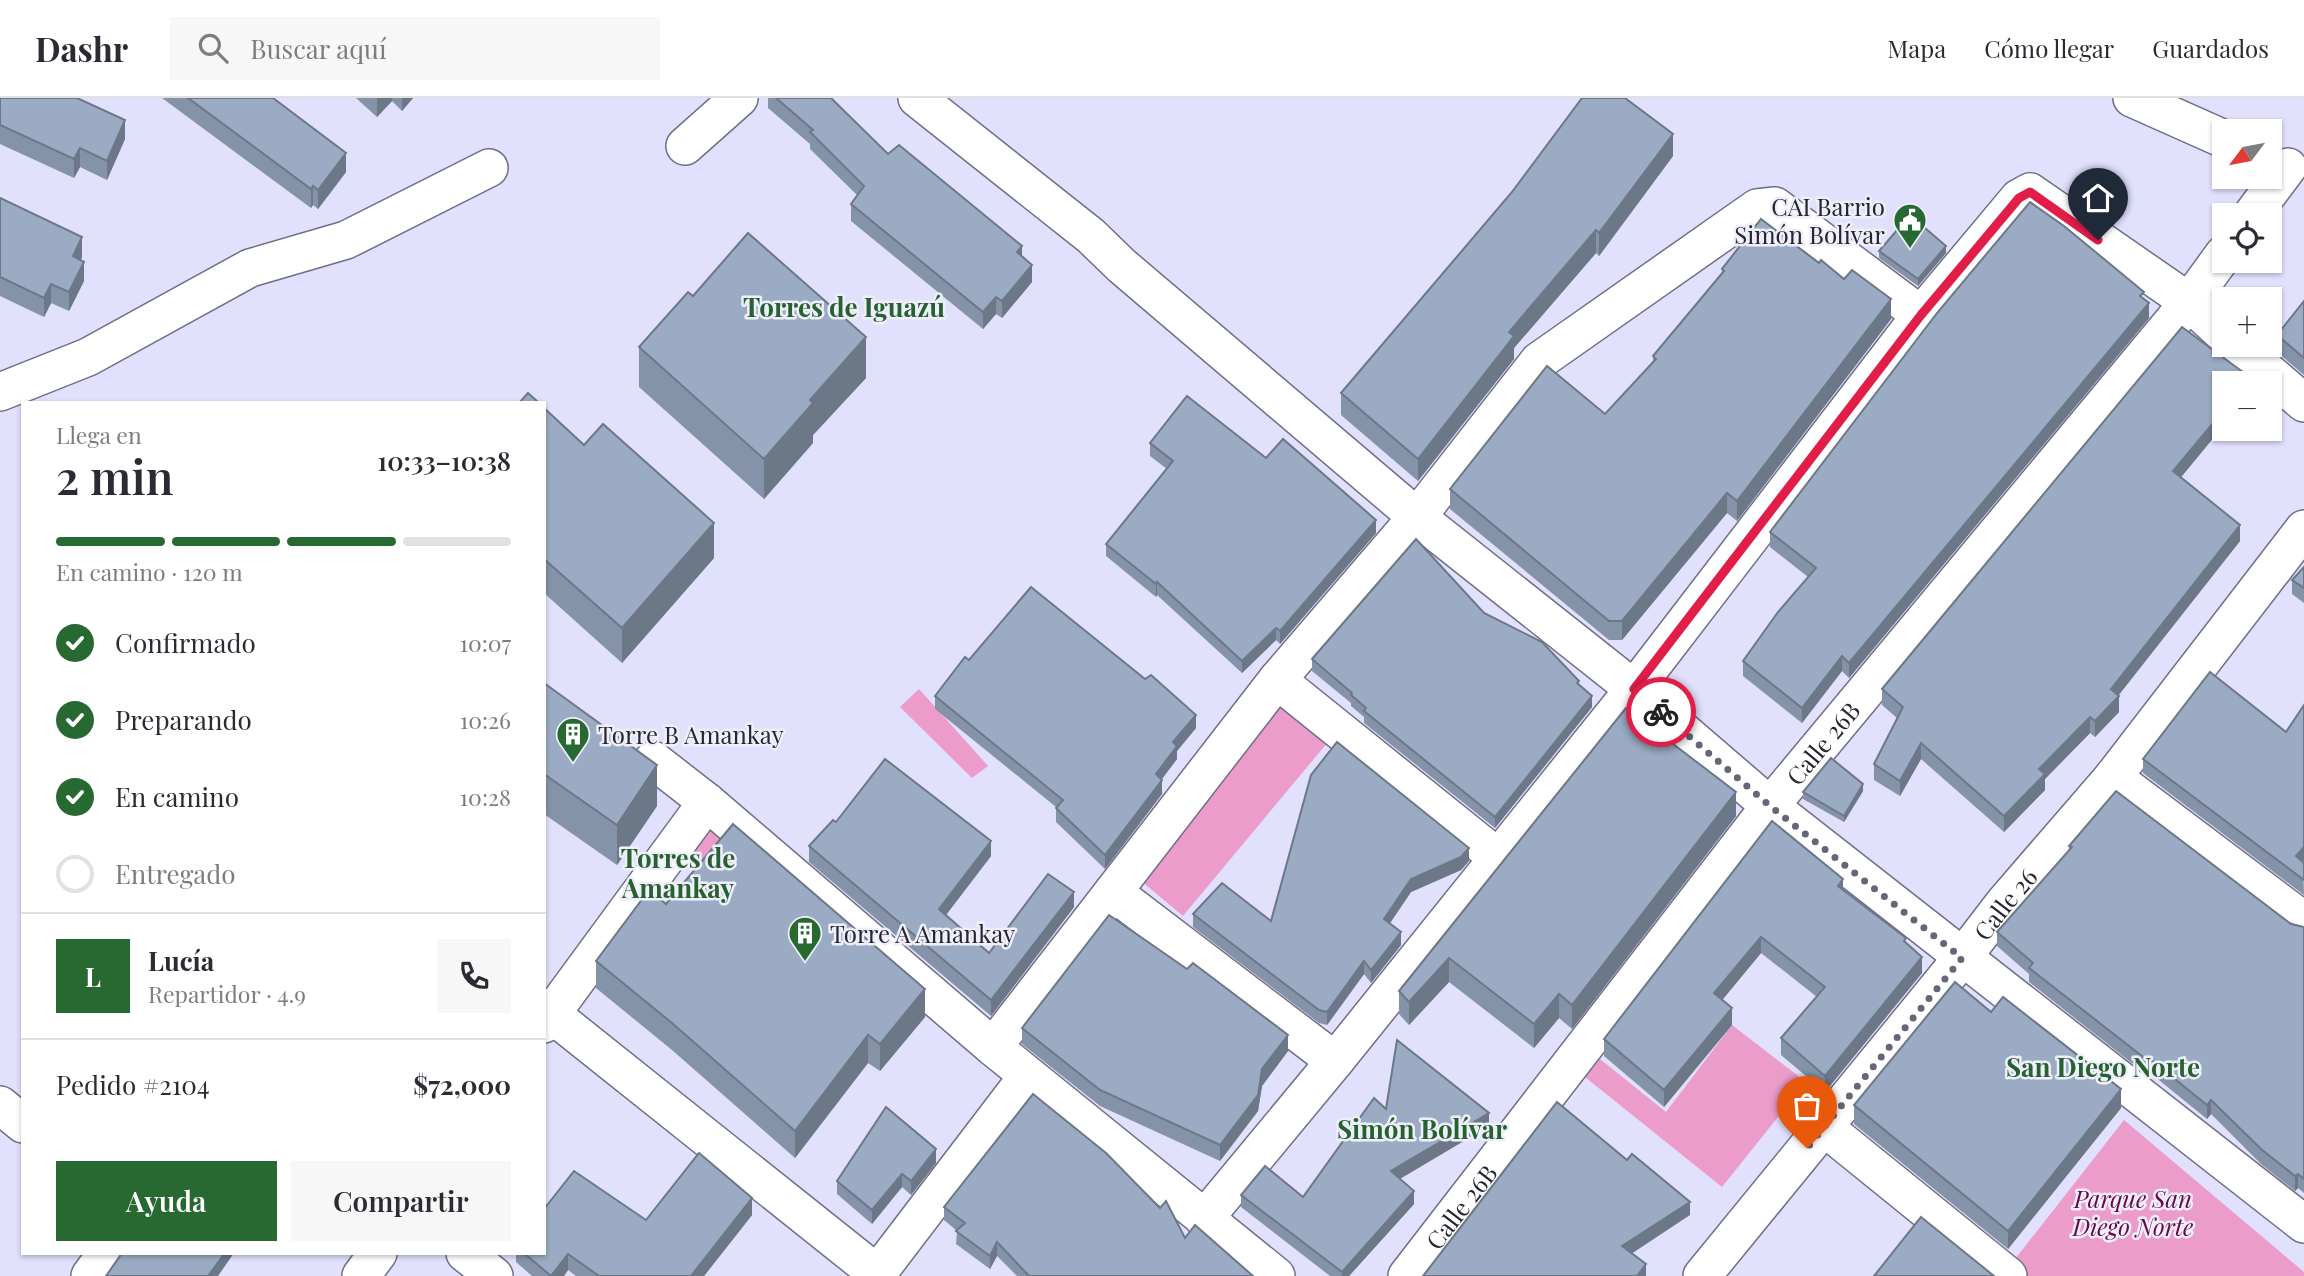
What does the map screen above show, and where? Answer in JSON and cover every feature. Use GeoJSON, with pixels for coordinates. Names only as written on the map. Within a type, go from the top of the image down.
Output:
{"type":"FeatureCollection","features":[{"type":"Feature","properties":{"kind":"street"},"geometry":{"type":"LineString","coordinates":[[685,146],[739,98]]}},
{"type":"Feature","properties":{"kind":"street"},"geometry":{"type":"LineString","coordinates":[[917,98],[1091,236],[1122,266],[1417,517],[1634,689],[1770,806],[2304,1224]]}},
{"type":"Feature","properties":{"kind":"street"},"geometry":{"type":"LineString","coordinates":[[2132,98],[2212,134]]}},
{"type":"Feature","properties":{"kind":"street"},"geometry":{"type":"LineString","coordinates":[[0,392],[88,357],[250,268],[346,240],[489,168]]}},
{"type":"Feature","properties":{"kind":"street"},"geometry":{"type":"LineString","coordinates":[[2261,203],[2287,168]]}},
{"type":"Feature","properties":{"kind":"street"},"geometry":{"type":"LineString","coordinates":[[1204,1219],[1335,1061],[1634,689],[1921,315],[2019,198],[2030,192],[2189,302],[2212,323]]}},
{"type":"Feature","properties":{"kind":"street"},"geometry":{"type":"LineString","coordinates":[[993,1047],[1277,680],[1417,517],[1539,361],[1757,208],[1776,206],[1921,315]]}},
{"type":"Feature","properties":{"kind":"street","name":"Calle 26B"},"geometry":{"type":"LineString","coordinates":[[1407,1276],[1770,806],[2189,302],[2212,270]]}},
{"type":"Feature","properties":{"kind":"street"},"geometry":{"type":"LineString","coordinates":[[2251,357],[2304,403]]}},
{"type":"Feature","properties":{"kind":"street","name":"Calle 26"},"geometry":{"type":"LineString","coordinates":[[1702,1276],[2005,902],[2113,777],[2304,528]]}},
{"type":"Feature","properties":{"kind":"street"},"geometry":{"type":"LineString","coordinates":[[1277,680],[1497,857]]}},
{"type":"Feature","properties":{"kind":"street"},"geometry":{"type":"LineString","coordinates":[[653,761],[707,802],[1028,1076],[1276,1276]]}},
{"type":"Feature","properties":{"kind":"street"},"geometry":{"type":"LineString","coordinates":[[2113,777],[2301,913]]}},
{"type":"Feature","properties":{"kind":"street"},"geometry":{"type":"LineString","coordinates":[[707,802],[547,1015],[878,1275],[1028,1076]]}},
{"type":"Feature","properties":{"kind":"street"},"geometry":{"type":"LineString","coordinates":[[1113,892],[1335,1061]]}},
{"type":"Feature","properties":{"kind":"street"},"geometry":{"type":"LineString","coordinates":[[0,1105],[21,1122]]}},
{"type":"Feature","properties":{"kind":"street"},"geometry":{"type":"LineString","coordinates":[[1824,1127],[2008,1276]]}},
{"type":"Feature","properties":{"kind":"street"},"geometry":{"type":"LineString","coordinates":[[90,1276],[106,1255]]}},
{"type":"Feature","properties":{"kind":"street"},"geometry":{"type":"LineString","coordinates":[[361,1276],[377,1255]]}},
{"type":"Feature","properties":{"kind":"street"},"geometry":{"type":"LineString","coordinates":[[468,1255],[494,1276]]}},
{"type":"Feature","properties":{"kind":"green space"},"geometry":{"type":"Polygon","coordinates":[[[919,689],[988,766],[972,778],[900,707],[919,689]]]}},
{"type":"Feature","properties":{"kind":"green space"},"geometry":{"type":"Polygon","coordinates":[[[1277,704],[1328,742],[1183,916],[1140,880],[1277,704]]]}},
{"type":"Feature","properties":{"kind":"green space"},"geometry":{"type":"Polygon","coordinates":[[[709,822],[734,843],[711,874],[685,852],[709,822]]]}},
{"type":"Feature","properties":{"kind":"green space"},"geometry":{"type":"Polygon","coordinates":[[[1732,1025],[1806,1082],[1722,1187],[1585,1077],[1600,1059],[1666,1112],[1732,1025]]]}},
{"type":"Feature","properties":{"kind":"green space","name":"Parque San Diego Norte"},"geometry":{"type":"Polygon","coordinates":[[[2124,1120],[2304,1272],[2304,1276],[2017,1276],[2008,1268],[2124,1120]]]}},
{"type":"Feature","properties":{"kind":"building"},"geometry":{"type":"Polygon","coordinates":[[[0,98],[77,98],[125,120],[107,161],[80,148],[74,159],[0,125],[0,98]]]}},
{"type":"Feature","properties":{"kind":"building"},"geometry":{"type":"Polygon","coordinates":[[[188,98],[273,98],[346,153],[318,190],[313,186],[311,189],[188,98]]]}},
{"type":"Feature","properties":{"kind":"building"},"geometry":{"type":"Polygon","coordinates":[[[776,98],[831,98],[888,154],[899,145],[1022,246],[1017,252],[1032,265],[1002,301],[996,297],[983,312],[851,204],[864,186],[810,132],[813,130],[776,98]]]}},
{"type":"Feature","properties":{"kind":"building"},"geometry":{"type":"Polygon","coordinates":[[[1582,98],[1625,98],[1673,134],[1599,233],[1596,230],[1509,332],[1514,336],[1418,459],[1341,393],[1512,192],[1582,98]]]}},
{"type":"Feature","properties":{"kind":"building"},"geometry":{"type":"Polygon","coordinates":[[[0,198],[82,237],[73,256],[84,262],[69,292],[51,284],[44,298],[0,277],[0,198]]]}},
{"type":"Feature","properties":{"kind":"building"},"geometry":{"type":"Polygon","coordinates":[[[2030,202],[2064,226],[2144,292],[2140,296],[2149,303],[1849,663],[1842,656],[1802,708],[1743,661],[1778,612],[1816,568],[1770,532],[1937,313],[2030,202]]]}},
{"type":"Feature","properties":{"kind":"building","name":"CAI Barrio Simón Bolívar"},"geometry":{"type":"Polygon","coordinates":[[[1910,215],[1946,246],[1918,279],[1879,251],[1910,215]]]}},
{"type":"Feature","properties":{"kind":"building"},"geometry":{"type":"Polygon","coordinates":[[[1761,219],[1844,279],[1852,270],[1891,299],[1737,501],[1727,493],[1622,621],[1609,621],[1450,489],[1547,366],[1605,414],[1656,359],[1653,356],[1724,271],[1722,269],[1761,219]]]}},
{"type":"Feature","properties":{"kind":"building"},"geometry":{"type":"Polygon","coordinates":[[[748,233],[866,337],[810,400],[813,403],[764,459],[639,347],[688,292],[693,296],[748,233]]]}},
{"type":"Feature","properties":{"kind":"building"},"geometry":{"type":"Polygon","coordinates":[[[2304,301],[2304,358],[2282,339],[2282,329],[2304,301]]]}},
{"type":"Feature","properties":{"kind":"building"},"geometry":{"type":"Polygon","coordinates":[[[2182,327],[2212,349],[2212,357],[2223,357],[2242,371],[2212,371],[2212,424],[2173,471],[2240,525],[2111,689],[2119,696],[2095,721],[2090,717],[2039,769],[2045,774],[2004,816],[1921,743],[1900,781],[1874,764],[1903,707],[1882,689],[2182,327]]]}},
{"type":"Feature","properties":{"kind":"building"},"geometry":{"type":"Polygon","coordinates":[[[528,393],[537,401],[521,401],[528,393]]]}},
{"type":"Feature","properties":{"kind":"building"},"geometry":{"type":"Polygon","coordinates":[[[1187,396],[1266,458],[1283,439],[1376,520],[1280,631],[1276,628],[1242,661],[1157,582],[1156,584],[1106,544],[1173,461],[1150,443],[1187,396]]]}},
{"type":"Feature","properties":{"kind":"building"},"geometry":{"type":"Polygon","coordinates":[[[546,410],[584,445],[603,424],[714,523],[622,628],[546,561],[546,410]]]}},
{"type":"Feature","properties":{"kind":"building"},"geometry":{"type":"Polygon","coordinates":[[[1416,539],[1484,613],[1542,642],[1579,681],[1577,683],[1592,696],[1495,817],[1364,711],[1366,708],[1352,693],[1312,659],[1416,539]]]}},
{"type":"Feature","properties":{"kind":"building"},"geometry":{"type":"Polygon","coordinates":[[[2304,567],[2304,588],[2292,580],[2304,567]]]}},
{"type":"Feature","properties":{"kind":"building"},"geometry":{"type":"Polygon","coordinates":[[[1031,587],[1145,679],[1151,675],[1196,715],[1173,742],[1177,746],[1156,774],[1162,780],[1105,855],[1056,808],[1063,800],[935,696],[965,657],[969,660],[1031,587]]]}},
{"type":"Feature","properties":{"kind":"building"},"geometry":{"type":"Polygon","coordinates":[[[2210,672],[2286,732],[2304,705],[2304,847],[2296,856],[2304,863],[2304,880],[2143,759],[2210,672]]]}},
{"type":"Feature","properties":{"kind":"building"},"geometry":{"type":"Polygon","coordinates":[[[546,684],[657,765],[617,825],[546,775],[546,684]]]}},
{"type":"Feature","properties":{"kind":"building"},"geometry":{"type":"Polygon","coordinates":[[[1626,708],[1736,792],[1572,1005],[1559,994],[1534,1024],[1449,958],[1409,1002],[1399,991],[1626,708]]]}},
{"type":"Feature","properties":{"kind":"building"},"geometry":{"type":"Polygon","coordinates":[[[1337,742],[1469,848],[1461,857],[1411,879],[1384,919],[1401,932],[1371,970],[1364,961],[1327,1012],[1319,1010],[1193,914],[1222,883],[1271,921],[1311,775],[1337,742]]]}},
{"type":"Feature","properties":{"kind":"building"},"geometry":{"type":"Polygon","coordinates":[[[1831,758],[1863,784],[1844,816],[1803,792],[1831,758]]]}},
{"type":"Feature","properties":{"kind":"building"},"geometry":{"type":"Polygon","coordinates":[[[885,759],[991,841],[939,909],[989,953],[1048,874],[1074,892],[991,1000],[809,846],[833,820],[836,822],[885,759]]]}},
{"type":"Feature","properties":{"kind":"building"},"geometry":{"type":"Polygon","coordinates":[[[2116,791],[2291,924],[2304,927],[2304,1179],[2298,1174],[2295,1176],[2261,1149],[2211,1100],[2207,1105],[2029,968],[2033,963],[1997,932],[2072,847],[2069,846],[2116,791]]]}},
{"type":"Feature","properties":{"kind":"building"},"geometry":{"type":"Polygon","coordinates":[[[1772,821],[1843,879],[1838,886],[1906,938],[1904,941],[1922,957],[1825,1076],[1781,1038],[1825,987],[1761,937],[1714,993],[1732,1008],[1664,1090],[1604,1039],[1772,821]]]}},
{"type":"Feature","properties":{"kind":"building"},"geometry":{"type":"Polygon","coordinates":[[[733,824],[925,989],[880,1044],[868,1035],[795,1131],[672,1023],[596,961],[649,890],[666,904],[733,824]]]}},
{"type":"Feature","properties":{"kind":"building"},"geometry":{"type":"Polygon","coordinates":[[[1109,915],[1187,969],[1193,963],[1288,1035],[1262,1069],[1258,1095],[1220,1145],[1100,1090],[1022,1028],[1109,915]]]}},
{"type":"Feature","properties":{"kind":"building"},"geometry":{"type":"Polygon","coordinates":[[[1955,982],[1991,1012],[2003,997],[2121,1089],[2008,1231],[1854,1105],[1955,982]]]}},
{"type":"Feature","properties":{"kind":"building"},"geometry":{"type":"Polygon","coordinates":[[[1397,1040],[1489,1113],[1391,1171],[1414,1191],[1342,1272],[1241,1195],[1265,1166],[1303,1197],[1374,1098],[1386,1109],[1397,1040]]]}},
{"type":"Feature","properties":{"kind":"building"},"geometry":{"type":"Polygon","coordinates":[[[1033,1094],[1106,1153],[1160,1208],[1166,1201],[1185,1238],[1195,1225],[1253,1276],[1029,1276],[997,1242],[990,1256],[956,1231],[965,1223],[944,1207],[1033,1094]]]}},
{"type":"Feature","properties":{"kind":"building"},"geometry":{"type":"Polygon","coordinates":[[[1557,1102],[1627,1160],[1632,1154],[1690,1202],[1622,1246],[1646,1264],[1637,1276],[1423,1276],[1557,1102]]]}},
{"type":"Feature","properties":{"kind":"building"},"geometry":{"type":"Polygon","coordinates":[[[886,1107],[936,1149],[911,1181],[902,1174],[872,1210],[837,1181],[886,1107]]]}},
{"type":"Feature","properties":{"kind":"building"},"geometry":{"type":"Polygon","coordinates":[[[699,1153],[752,1198],[691,1276],[599,1276],[568,1254],[551,1276],[526,1255],[546,1255],[546,1206],[574,1171],[646,1220],[699,1153]]]}},
{"type":"Feature","properties":{"kind":"building"},"geometry":{"type":"Polygon","coordinates":[[[1921,1217],[1994,1276],[1874,1276],[1921,1217]]]}},
{"type":"Feature","properties":{"kind":"building"},"geometry":{"type":"Polygon","coordinates":[[[121,1255],[224,1255],[208,1276],[106,1276],[121,1255]]]}},
{"type":"Feature","properties":{"kind":"way so far"},"geometry":{"type":"LineString","coordinates":[[1661,712],[1770,806],[1962,958],[1807,1148]]}},
{"type":"Feature","properties":{"kind":"place","name":"CAI Barrio Simón Bolívar"},"geometry":{"type":"Point","coordinates":[1910,250]}},
{"type":"Feature","properties":{"kind":"place","name":"Torre B Amankay"},"geometry":{"type":"Point","coordinates":[573,764]}},
{"type":"Feature","properties":{"kind":"place","name":"Torre A Amankay"},"geometry":{"type":"Point","coordinates":[805,963]}},
{"type":"Feature","properties":{"kind":"district","name":"Torres de Iguazú"},"geometry":{"type":"Point","coordinates":[844,306]}},
{"type":"Feature","properties":{"kind":"district","name":"Torres de Amankay"},"geometry":{"type":"Point","coordinates":[678,872]}},
{"type":"Feature","properties":{"kind":"district","name":"San Diego Norte"},"geometry":{"type":"Point","coordinates":[2103,1066]}},
{"type":"Feature","properties":{"kind":"district","name":"Simón Bolívar"},"geometry":{"type":"Point","coordinates":[1422,1128]}},
{"type":"Feature","properties":{"kind":"route"},"geometry":{"type":"LineString","coordinates":[[1661,712],[1634,689],[1921,315],[2019,198],[2030,192],[2098,240]]}}]}
